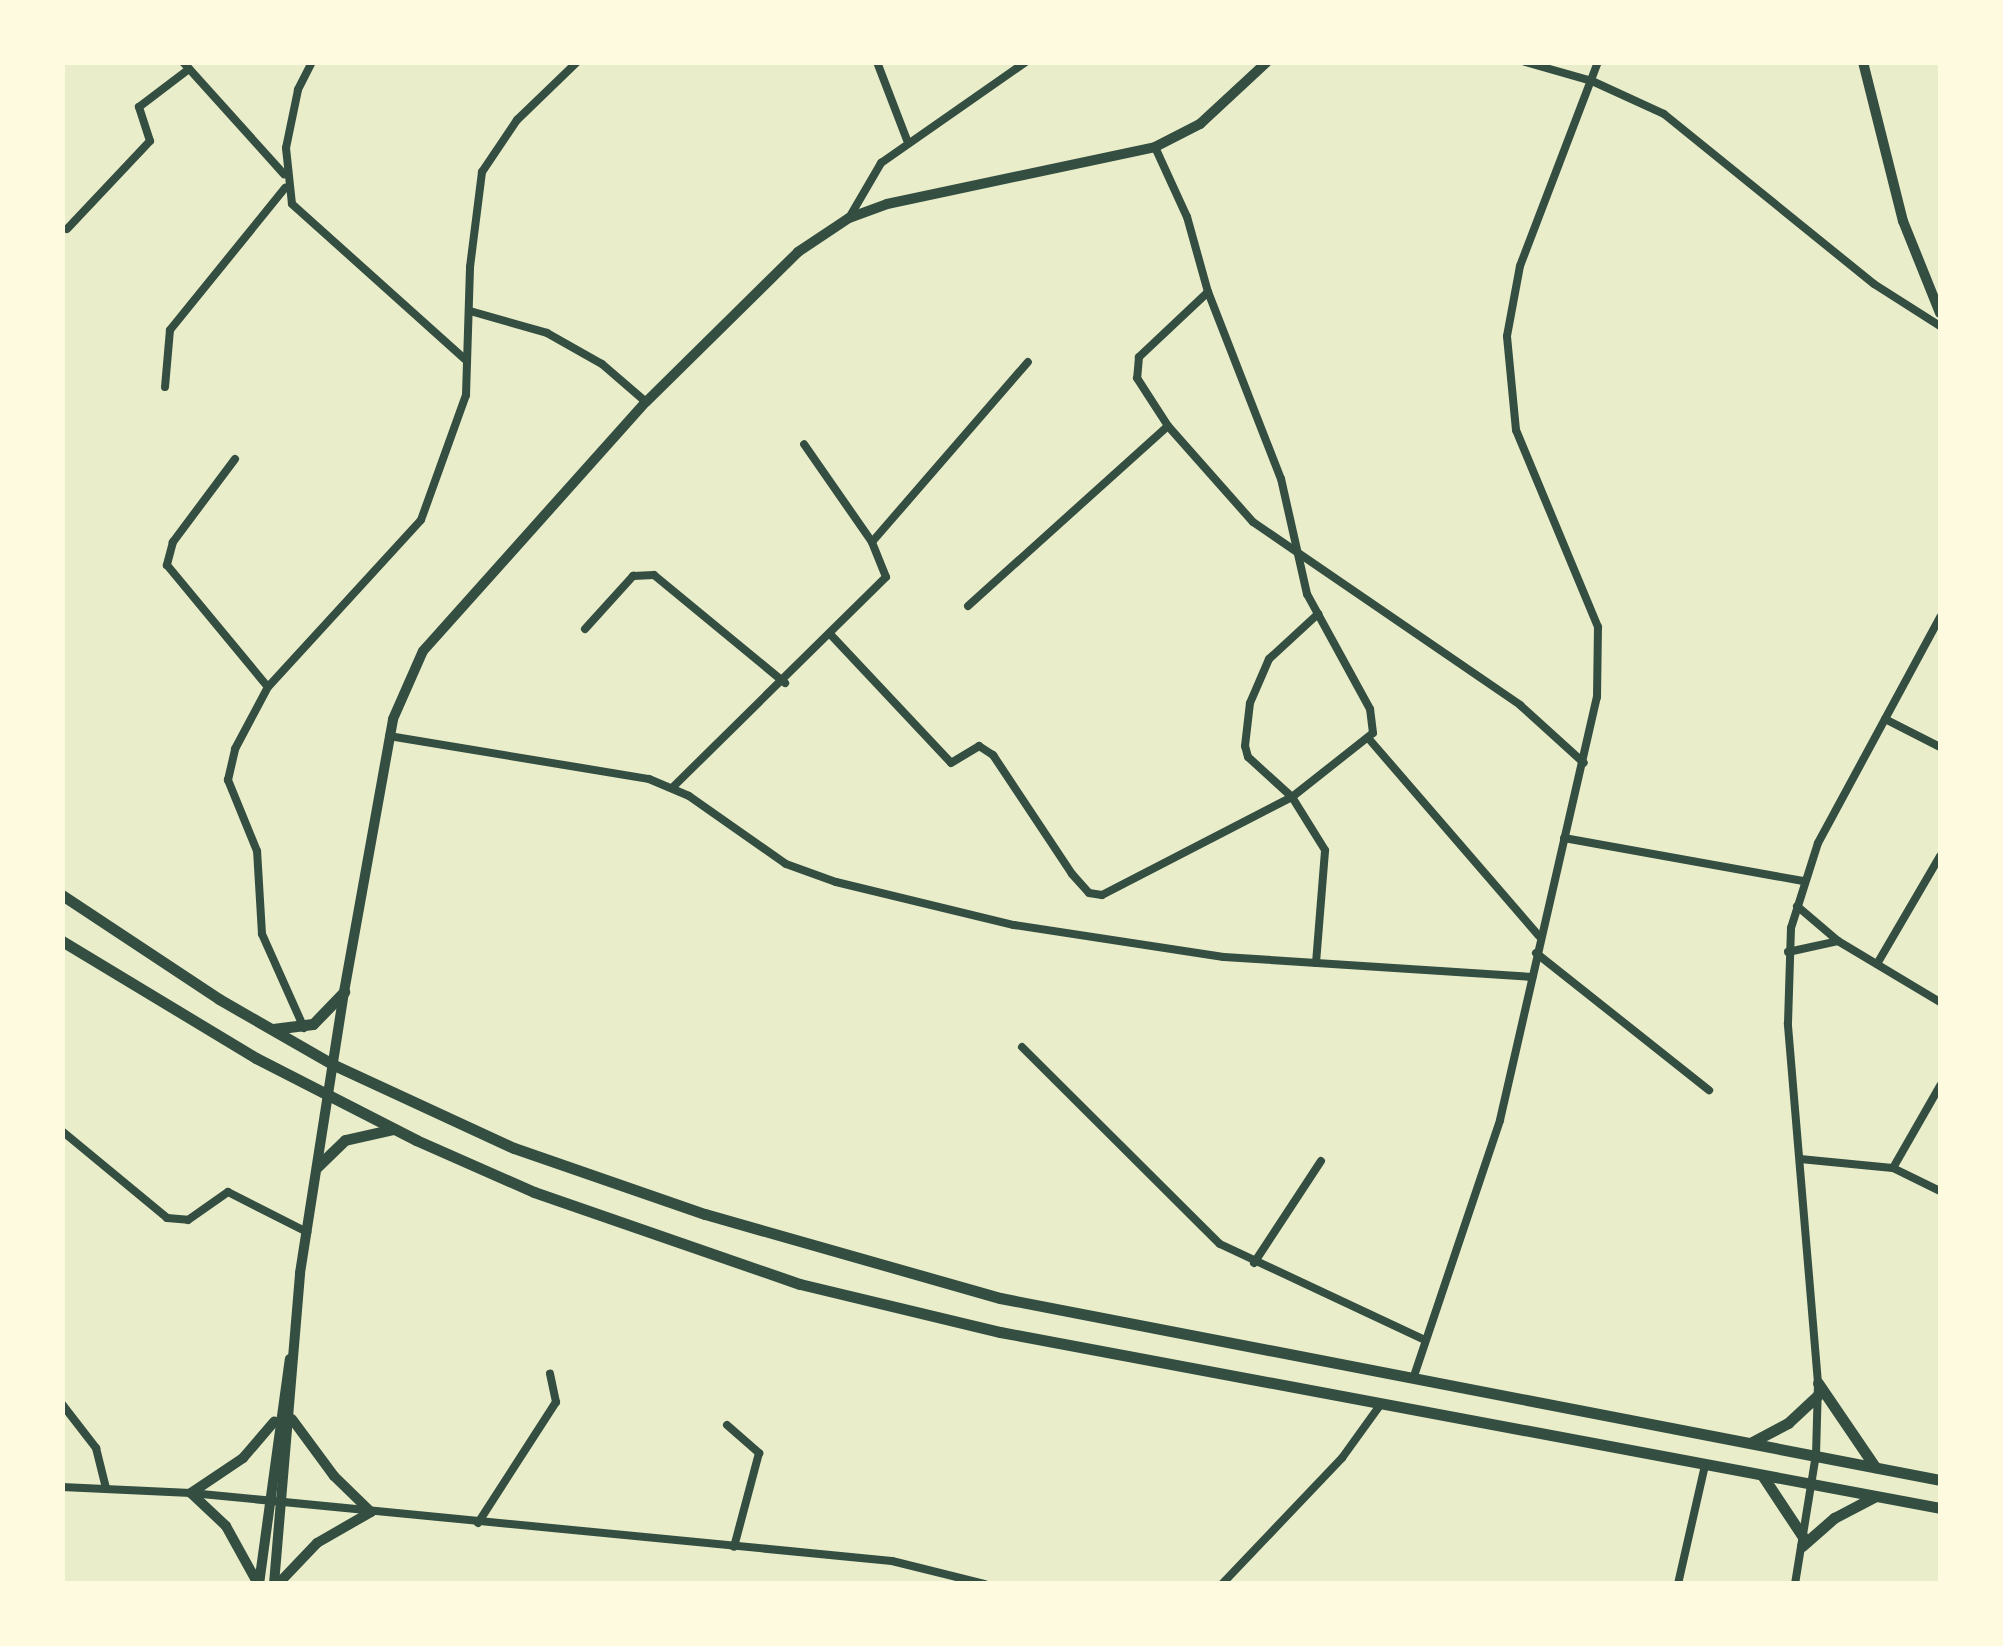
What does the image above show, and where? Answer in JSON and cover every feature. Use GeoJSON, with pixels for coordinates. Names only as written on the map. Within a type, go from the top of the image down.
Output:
{"type":"FeatureCollection","features":[{"type":"Feature","properties":{"kind":"main road"},"geometry":{"type":"LineString","coordinates":[[62,895],[334,1065],[514,1148],[704,1214],[1000,1298],[1940,1480]]}},
{"type":"Feature","properties":{"kind":"main road"},"geometry":{"type":"LineString","coordinates":[[62,941],[328,1097],[394,1130],[534,1192],[800,1284],[1000,1332],[1940,1508]]}},
{"type":"Feature","properties":{"kind":"main road"},"geometry":{"type":"LineString","coordinates":[[273,1028],[304,1028],[326,1015],[344,992]]}},
{"type":"Feature","properties":{"kind":"main road"},"geometry":{"type":"LineString","coordinates":[[317,1167],[345,1140],[394,1130]]}},
{"type":"Feature","properties":{"kind":"main road"},"geometry":{"type":"LineString","coordinates":[[1752,1442],[1788,1423],[1817,1389],[1875,1467]]}},
{"type":"Feature","properties":{"kind":"main road"},"geometry":{"type":"LineString","coordinates":[[1762,1476],[1802,1542],[1834,1518],[1876,1496]]}},
{"type":"Feature","properties":{"kind":"street"},"geometry":{"type":"LineString","coordinates":[[312,62],[298,90],[286,175],[285,188],[292,204],[468,361]]}},
{"type":"Feature","properties":{"kind":"street"},"geometry":{"type":"LineString","coordinates":[[304,1028],[262,934],[257,851],[228,780],[244,726],[268,687],[420,520],[460,420],[482,172],[518,120],[577,62]]}},
{"type":"Feature","properties":{"kind":"street"},"geometry":{"type":"LineString","coordinates":[[877,62],[907,140]]}},
{"type":"Feature","properties":{"kind":"street"},"geometry":{"type":"LineString","coordinates":[[849,218],[882,163],[907,140],[1026,62]]}},
{"type":"Feature","properties":{"kind":"street"},"geometry":{"type":"LineString","coordinates":[[258,1584],[277,1417],[293,1344],[344,992],[389,736],[401,694],[423,651],[646,402],[762,284],[849,218],[944,190],[1155,147],[1222,107],[1267,62]]}},
{"type":"Feature","properties":{"kind":"street"},"geometry":{"type":"LineString","coordinates":[[1525,62],[1592,81],[1664,114],[1874,284],[1940,326]]}},
{"type":"Feature","properties":{"kind":"street"},"geometry":{"type":"LineString","coordinates":[[1413,1380],[1500,1120],[1539,936],[1597,697],[1598,627],[1516,430],[1506,336],[1520,266],[1598,62]]}},
{"type":"Feature","properties":{"kind":"street"},"geometry":{"type":"LineString","coordinates":[[1863,62],[1903,221],[1940,313]]}},
{"type":"Feature","properties":{"kind":"street"},"geometry":{"type":"LineString","coordinates":[[67,230],[150,141],[139,106],[186,66],[286,175]]}},
{"type":"Feature","properties":{"kind":"street"},"geometry":{"type":"LineString","coordinates":[[1155,147],[1187,217],[1208,292],[1282,479],[1295,551],[1318,614],[1370,708],[1369,739],[1539,936]]}},
{"type":"Feature","properties":{"kind":"street"},"geometry":{"type":"LineString","coordinates":[[165,387],[170,330],[285,188]]}},
{"type":"Feature","properties":{"kind":"street"},"geometry":{"type":"LineString","coordinates":[[1208,292],[1139,356],[1137,378],[1168,426],[1254,522],[1520,705],[1584,763]]}},
{"type":"Feature","properties":{"kind":"street"},"geometry":{"type":"LineString","coordinates":[[470,311],[547,332],[602,364],[646,402]]}},
{"type":"Feature","properties":{"kind":"street"},"geometry":{"type":"LineString","coordinates":[[872,542],[1028,362]]}},
{"type":"Feature","properties":{"kind":"street"},"geometry":{"type":"LineString","coordinates":[[968,606],[1168,426]]}},
{"type":"Feature","properties":{"kind":"street"},"geometry":{"type":"LineString","coordinates":[[673,787],[785,683],[886,577],[872,542],[804,444]]}},
{"type":"Feature","properties":{"kind":"street"},"geometry":{"type":"LineString","coordinates":[[235,460],[173,542],[166,565],[268,687]]}},
{"type":"Feature","properties":{"kind":"street"},"geometry":{"type":"LineString","coordinates":[[584,628],[633,576],[654,575],[785,683]]}},
{"type":"Feature","properties":{"kind":"street"},"geometry":{"type":"LineString","coordinates":[[1316,962],[1326,850],[1292,797],[1248,756],[1246,730],[1269,658],[1318,614]]}},
{"type":"Feature","properties":{"kind":"street"},"geometry":{"type":"LineString","coordinates":[[1795,1584],[1816,1456],[1817,1389],[1788,952],[1803,881],[1940,617]]}},
{"type":"Feature","properties":{"kind":"street"},"geometry":{"type":"LineString","coordinates":[[831,635],[951,763],[979,746],[993,754],[1089,893],[1118,890],[1292,797],[1369,739]]}},
{"type":"Feature","properties":{"kind":"street"},"geometry":{"type":"LineString","coordinates":[[1885,719],[1940,747]]}},
{"type":"Feature","properties":{"kind":"street"},"geometry":{"type":"LineString","coordinates":[[389,736],[606,769],[673,787],[786,864],[836,882],[1014,925],[1224,957],[1532,977]]}},
{"type":"Feature","properties":{"kind":"street"},"geometry":{"type":"LineString","coordinates":[[1564,838],[1803,881]]}},
{"type":"Feature","properties":{"kind":"street"},"geometry":{"type":"LineString","coordinates":[[1877,964],[1940,856]]}},
{"type":"Feature","properties":{"kind":"street"},"geometry":{"type":"LineString","coordinates":[[1797,906],[1838,941],[1940,1002]]}},
{"type":"Feature","properties":{"kind":"street"},"geometry":{"type":"LineString","coordinates":[[1788,952],[1838,941]]}},
{"type":"Feature","properties":{"kind":"street"},"geometry":{"type":"LineString","coordinates":[[1536,953],[1568,972],[1709,1090]]}},
{"type":"Feature","properties":{"kind":"street"},"geometry":{"type":"LineString","coordinates":[[1022,1046],[1220,1244],[1254,1264],[1425,1340]]}},
{"type":"Feature","properties":{"kind":"street"},"geometry":{"type":"LineString","coordinates":[[1894,1168],[1940,1086]]}},
{"type":"Feature","properties":{"kind":"street"},"geometry":{"type":"LineString","coordinates":[[62,1131],[168,1218],[188,1220],[228,1192],[307,1232]]}},
{"type":"Feature","properties":{"kind":"street"},"geometry":{"type":"LineString","coordinates":[[1800,1160],[1894,1168],[1940,1191]]}},
{"type":"Feature","properties":{"kind":"street"},"geometry":{"type":"LineString","coordinates":[[1254,1264],[1320,1162]]}},
{"type":"Feature","properties":{"kind":"street"},"geometry":{"type":"LineString","coordinates":[[276,1584],[292,1418],[293,1344]]}},
{"type":"Feature","properties":{"kind":"street"},"geometry":{"type":"LineString","coordinates":[[478,1523],[556,1402],[550,1374]]}},
{"type":"Feature","properties":{"kind":"street"},"geometry":{"type":"LineString","coordinates":[[62,1404],[96,1448],[106,1488]]}},
{"type":"Feature","properties":{"kind":"street"},"geometry":{"type":"LineString","coordinates":[[1222,1584],[1342,1458],[1382,1404]]}},
{"type":"Feature","properties":{"kind":"street"},"geometry":{"type":"LineString","coordinates":[[190,1493],[243,1458],[277,1417]]}},
{"type":"Feature","properties":{"kind":"street"},"geometry":{"type":"LineString","coordinates":[[292,1418],[334,1476],[371,1512]]}},
{"type":"Feature","properties":{"kind":"street"},"geometry":{"type":"LineString","coordinates":[[727,1424],[759,1453],[734,1547]]}},
{"type":"Feature","properties":{"kind":"street"},"geometry":{"type":"LineString","coordinates":[[1678,1584],[1705,1465]]}},
{"type":"Feature","properties":{"kind":"street"},"geometry":{"type":"LineString","coordinates":[[62,1487],[190,1493],[892,1562],[985,1584]]}},
{"type":"Feature","properties":{"kind":"street"},"geometry":{"type":"LineString","coordinates":[[190,1493],[226,1526],[258,1584]]}},
{"type":"Feature","properties":{"kind":"street"},"geometry":{"type":"LineString","coordinates":[[276,1584],[317,1543],[371,1512]]}}]}
